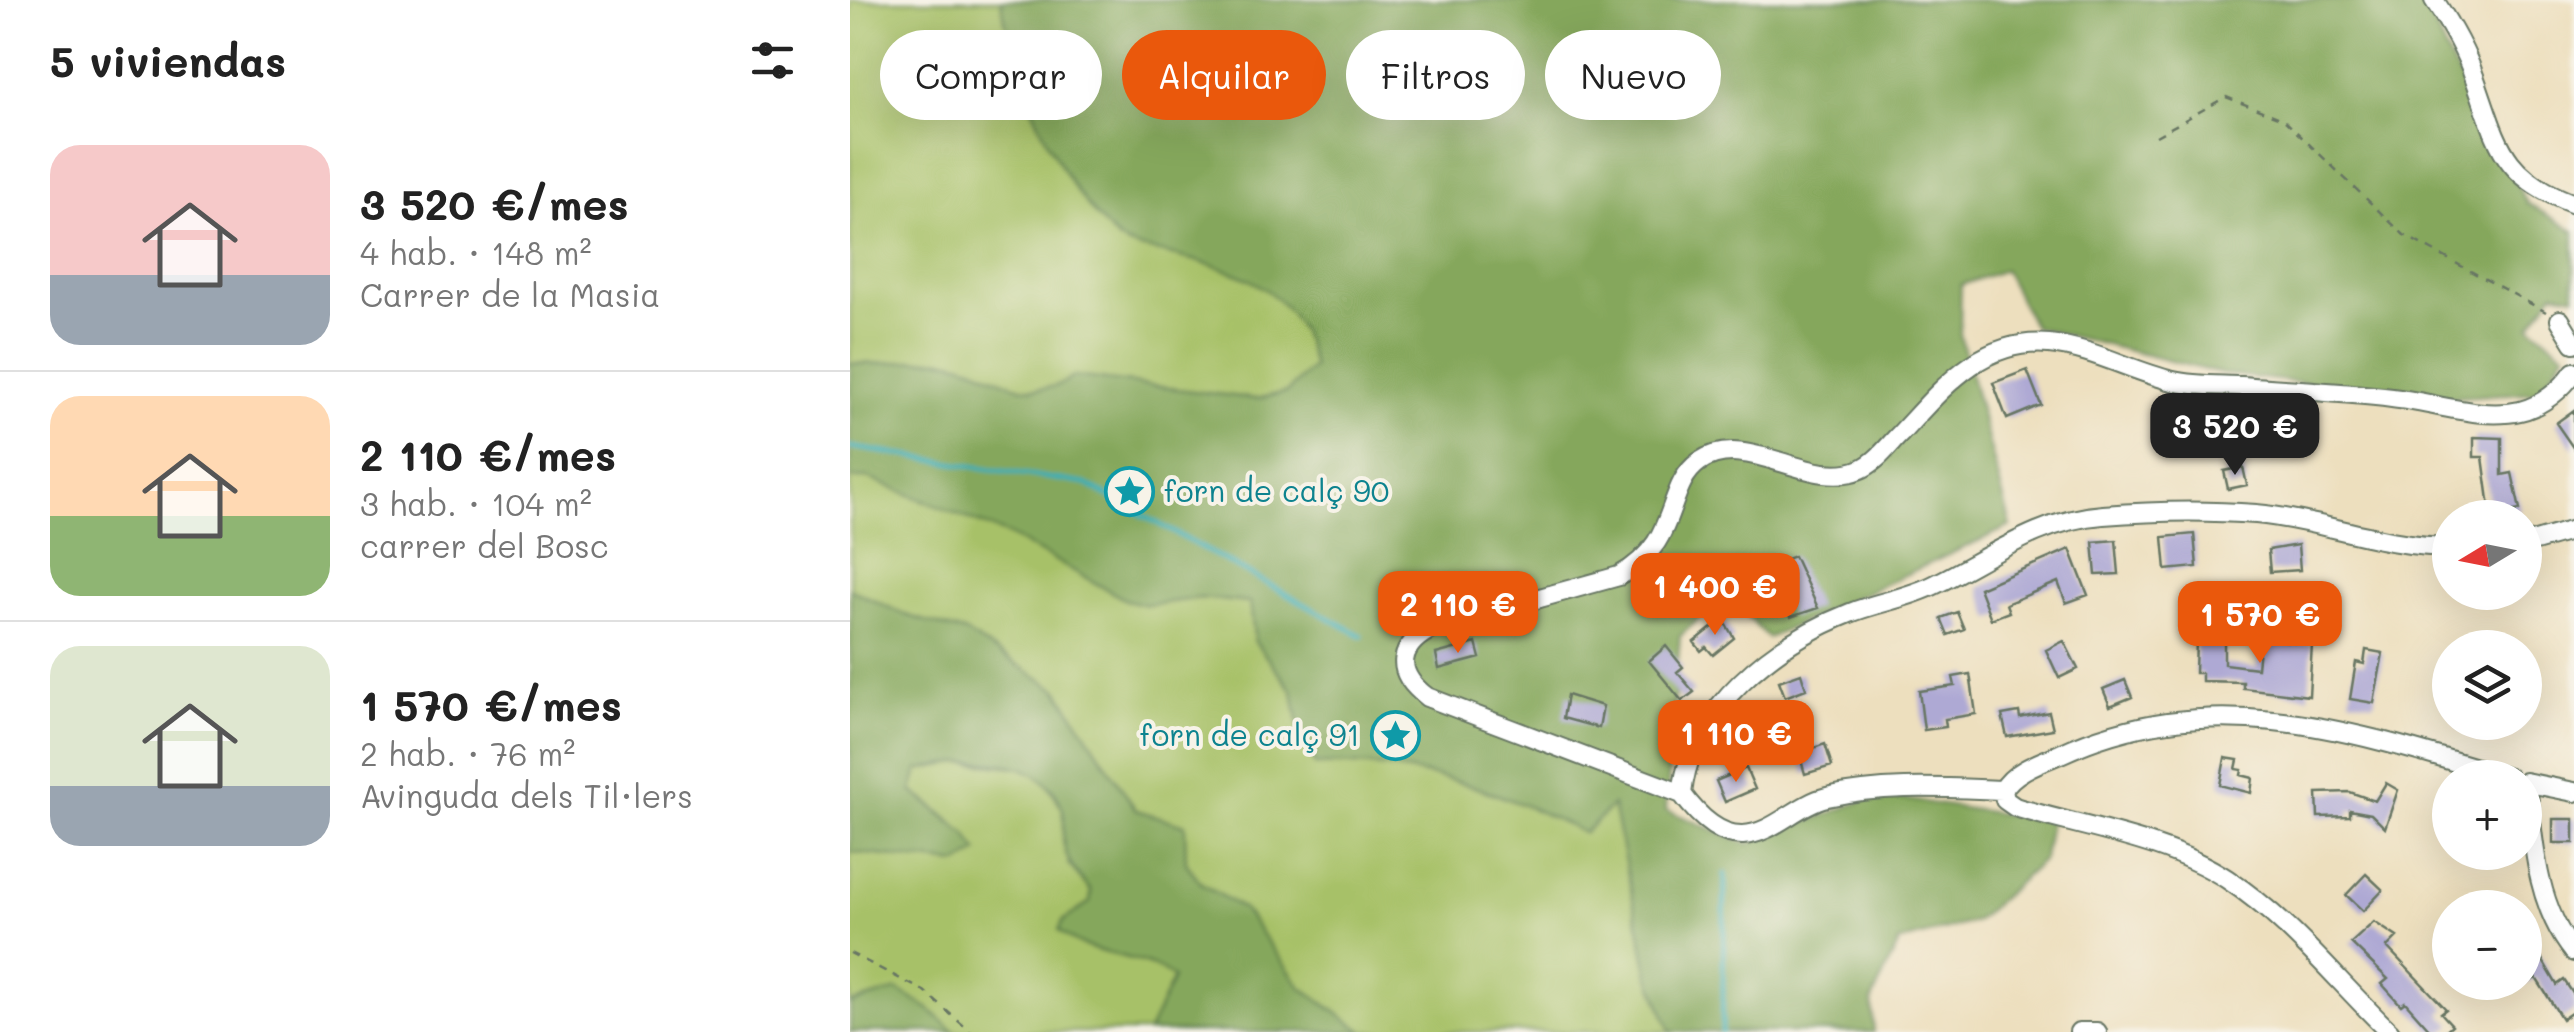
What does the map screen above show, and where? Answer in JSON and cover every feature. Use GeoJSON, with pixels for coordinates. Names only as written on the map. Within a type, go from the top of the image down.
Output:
{"type":"FeatureCollection","features":[{"type":"Feature","properties":{"kind":"street"},"geometry":{"type":"LineString","coordinates":[[2434,0],[2475,78],[2493,136],[2516,171],[2574,204]]}},
{"type":"Feature","properties":{"kind":"street"},"geometry":{"type":"LineString","coordinates":[[2560,320],[2574,343]]}},
{"type":"Feature","properties":{"kind":"street"},"geometry":{"type":"LineString","coordinates":[[2003,790],[1927,787],[1823,798],[1745,835],[1726,833],[1682,794],[1428,697],[1414,686],[1404,667],[1405,652],[1414,638],[1435,628],[1619,576],[1636,567],[1650,556],[1665,532],[1695,464],[1709,457],[1745,455],[1833,475],[1866,467],[1955,375],[1990,353],[2014,346],[2053,344],[2175,382],[2393,398],[2498,412],[2520,411],[2543,400],[2564,386],[2574,372]]}},
{"type":"Feature","properties":{"kind":"street"},"geometry":{"type":"LineString","coordinates":[[1682,794],[1693,746],[1712,715],[1792,642],[1852,613],[1932,586],[2057,524],[2102,515],[2256,514],[2378,540],[2432,545]]}},
{"type":"Feature","properties":{"kind":"street"},"geometry":{"type":"LineString","coordinates":[[2542,539],[2574,530]]}},
{"type":"Feature","properties":{"kind":"street"},"geometry":{"type":"LineString","coordinates":[[2390,1032],[2312,948],[2223,876],[2120,837],[2014,807],[2005,800],[2003,790],[2008,781],[2029,769],[2113,732],[2189,716],[2236,715],[2320,726],[2444,760]]}},
{"type":"Feature","properties":{"kind":"street"},"geometry":{"type":"LineString","coordinates":[[2542,785],[2574,792]]}},
{"type":"Feature","properties":{"kind":"street"},"geometry":{"type":"LineString","coordinates":[[2539,870],[2543,889],[2574,952]]}},
{"type":"Feature","properties":{"kind":"street"},"geometry":{"type":"LineString","coordinates":[[2079,1032],[2098,1032]]}},
{"type":"Feature","properties":{"kind":"path"},"geometry":{"type":"LineString","coordinates":[[2156,136],[2226,97],[2283,119],[2404,235],[2560,320]]}},
{"type":"Feature","properties":{"kind":"path"},"geometry":{"type":"LineString","coordinates":[[850,952],[924,991],[971,1032]]}},
{"type":"Feature","properties":{"kind":"green space"},"geometry":{"type":"Polygon","coordinates":[[[850,0],[1001,0],[1008,30],[880,30],[880,120],[1038,120],[1075,188],[1117,238],[1126,244],[1213,266],[1258,284],[1292,316],[1313,367],[1287,392],[1256,399],[1075,376],[1056,386],[1024,388],[944,360],[850,363],[850,0]]]}},
{"type":"Feature","properties":{"kind":"green space"},"geometry":{"type":"Polygon","coordinates":[[[1001,0],[2424,0],[2446,52],[2527,203],[2574,231],[2574,296],[2554,292],[2530,325],[2565,353],[2540,392],[2444,398],[2222,374],[2034,327],[2004,270],[1961,285],[1960,334],[2011,526],[1768,638],[1727,594],[1680,636],[1666,810],[1748,844],[1878,795],[2050,821],[2044,859],[1976,921],[1899,942],[1872,1000],[1874,1032],[1671,1032],[1649,975],[1613,805],[1584,833],[1488,791],[1454,781],[1386,767],[1315,765],[1300,732],[1293,691],[1255,642],[1250,603],[1201,598],[1147,605],[1126,600],[1011,536],[868,478],[850,478],[850,363],[943,360],[1023,388],[1056,386],[1075,376],[1256,399],[1287,392],[1313,367],[1292,316],[1258,284],[1213,266],[1126,244],[1074,188],[1038,120],[1102,120],[1102,30],[1008,30],[1001,0]]]}},
{"type":"Feature","properties":{"kind":"green space"},"geometry":{"type":"Polygon","coordinates":[[[868,477],[1011,536],[1126,600],[1147,605],[1201,598],[1250,603],[1255,642],[1293,691],[1300,732],[1316,765],[1386,767],[1454,781],[1488,791],[1584,833],[1613,804],[1649,975],[1671,1032],[1364,1032],[1301,987],[1243,909],[1202,884],[1186,863],[1184,825],[1136,810],[1058,690],[966,633],[905,615],[850,589],[850,478],[868,477]]]}},
{"type":"Feature","properties":{"kind":"green space"},"geometry":{"type":"Polygon","coordinates":[[[850,589],[905,615],[966,633],[1058,690],[1136,810],[1185,825],[1186,863],[1202,884],[1243,909],[1301,987],[1364,1032],[1148,1032],[1173,978],[1146,963],[1085,946],[1059,930],[1063,921],[1090,902],[1091,891],[1066,854],[1063,811],[1052,789],[1038,776],[1020,768],[979,762],[918,770],[912,791],[966,834],[978,851],[959,864],[850,852],[850,589]]]}},
{"type":"Feature","properties":{"kind":"green space"},"geometry":{"type":"Polygon","coordinates":[[[961,762],[1027,768],[1044,780],[1063,809],[1069,865],[1091,891],[1091,901],[1063,921],[1060,930],[1086,946],[1146,963],[1173,978],[1148,1032],[955,1032],[931,1013],[906,1001],[879,997],[850,1004],[850,852],[959,864],[978,852],[950,819],[911,790],[918,770],[961,762]]]}},
{"type":"Feature","properties":{"kind":"green space"},"geometry":{"type":"Polygon","coordinates":[[[897,990],[928,1008],[955,1032],[850,1032],[850,1004],[897,990]]]}},
{"type":"Feature","properties":{"kind":"building"},"geometry":{"type":"Polygon","coordinates":[[[2027,370],[2041,405],[2007,419],[1993,383],[2027,370]]]}},
{"type":"Feature","properties":{"kind":"building"},"geometry":{"type":"Polygon","coordinates":[[[2574,410],[2574,449],[2556,423],[2574,410]]]}},
{"type":"Feature","properties":{"kind":"building"},"geometry":{"type":"Polygon","coordinates":[[[2474,437],[2502,438],[2502,475],[2512,473],[2518,500],[2489,500],[2483,457],[2474,457],[2474,437]]]}},
{"type":"Feature","properties":{"kind":"building"},"geometry":{"type":"Polygon","coordinates":[[[2243,467],[2247,485],[2228,489],[2224,471],[2243,467]]]}},
{"type":"Feature","properties":{"kind":"building"},"geometry":{"type":"Polygon","coordinates":[[[2194,534],[2197,567],[2166,570],[2163,537],[2194,534]]]}},
{"type":"Feature","properties":{"kind":"building"},"geometry":{"type":"Polygon","coordinates":[[[2116,540],[2119,574],[2096,575],[2093,542],[2116,540]]]}},
{"type":"Feature","properties":{"kind":"building"},"geometry":{"type":"Polygon","coordinates":[[[2298,545],[2300,570],[2270,572],[2268,550],[2298,545]]]}},
{"type":"Feature","properties":{"kind":"building"},"geometry":{"type":"Polygon","coordinates":[[[2070,549],[2088,595],[2066,603],[2058,582],[2006,604],[2009,612],[1991,619],[1979,588],[2070,549]]]}},
{"type":"Feature","properties":{"kind":"building"},"geometry":{"type":"Polygon","coordinates":[[[1794,556],[1818,608],[1791,617],[1773,564],[1794,556]]]}},
{"type":"Feature","properties":{"kind":"building"},"geometry":{"type":"Polygon","coordinates":[[[1957,612],[1964,629],[1948,635],[1941,618],[1957,612]]]}},
{"type":"Feature","properties":{"kind":"building"},"geometry":{"type":"Polygon","coordinates":[[[1723,619],[1734,638],[1713,655],[1706,647],[1701,651],[1694,642],[1723,619]]]}},
{"type":"Feature","properties":{"kind":"building"},"geometry":{"type":"Polygon","coordinates":[[[2260,638],[2312,644],[2309,696],[2243,688],[2243,682],[2202,681],[2202,673],[2195,673],[2196,639],[2224,639],[2224,664],[2257,668],[2260,638]]]}},
{"type":"Feature","properties":{"kind":"building"},"geometry":{"type":"Polygon","coordinates":[[[2064,641],[2078,669],[2059,678],[2046,650],[2064,641]]]}},
{"type":"Feature","properties":{"kind":"building"},"geometry":{"type":"Polygon","coordinates":[[[1476,643],[1480,658],[1439,669],[1436,654],[1476,643]]]}},
{"type":"Feature","properties":{"kind":"building"},"geometry":{"type":"Polygon","coordinates":[[[1666,646],[1683,667],[1677,672],[1694,692],[1682,701],[1649,661],[1666,646]]]}},
{"type":"Feature","properties":{"kind":"building"},"geometry":{"type":"Polygon","coordinates":[[[2366,650],[2383,653],[2374,703],[2350,699],[2356,662],[2364,664],[2366,650]]]}},
{"type":"Feature","properties":{"kind":"building"},"geometry":{"type":"Polygon","coordinates":[[[1801,673],[1806,689],[1785,697],[1779,681],[1801,673]]]}},
{"type":"Feature","properties":{"kind":"building"},"geometry":{"type":"Polygon","coordinates":[[[1970,674],[1976,714],[1945,719],[1946,727],[1924,730],[1919,691],[1955,686],[1953,677],[1970,674]]]}},
{"type":"Feature","properties":{"kind":"building"},"geometry":{"type":"Polygon","coordinates":[[[2125,680],[2132,697],[2110,706],[2103,689],[2125,680]]]}},
{"type":"Feature","properties":{"kind":"building"},"geometry":{"type":"Polygon","coordinates":[[[1567,695],[1603,706],[1599,728],[1563,718],[1567,695]]]}},
{"type":"Feature","properties":{"kind":"building"},"geometry":{"type":"Polygon","coordinates":[[[1733,710],[1748,718],[1727,758],[1710,746],[1733,710]]]}},
{"type":"Feature","properties":{"kind":"building"},"geometry":{"type":"Polygon","coordinates":[[[2019,712],[2020,718],[2049,712],[2053,729],[2007,737],[2002,715],[2019,712]]]}},
{"type":"Feature","properties":{"kind":"building"},"geometry":{"type":"Polygon","coordinates":[[[1825,744],[1832,766],[1805,774],[1799,753],[1825,744]]]}},
{"type":"Feature","properties":{"kind":"building"},"geometry":{"type":"Polygon","coordinates":[[[2225,758],[2238,760],[2236,769],[2242,770],[2241,775],[2253,778],[2251,793],[2220,785],[2225,758]]]}},
{"type":"Feature","properties":{"kind":"building"},"geometry":{"type":"Polygon","coordinates":[[[1746,768],[1755,789],[1725,802],[1716,781],[1746,768]]]}},
{"type":"Feature","properties":{"kind":"building"},"geometry":{"type":"Polygon","coordinates":[[[2386,783],[2398,790],[2385,828],[2371,814],[2350,810],[2350,816],[2318,817],[2317,793],[2350,792],[2375,801],[2386,783]]]}},
{"type":"Feature","properties":{"kind":"building"},"geometry":{"type":"Polygon","coordinates":[[[2553,819],[2574,819],[2574,843],[2553,843],[2553,819]]]}},
{"type":"Feature","properties":{"kind":"building"},"geometry":{"type":"Polygon","coordinates":[[[2366,874],[2383,890],[2363,911],[2346,895],[2366,874]]]}},
{"type":"Feature","properties":{"kind":"building"},"geometry":{"type":"Polygon","coordinates":[[[2374,922],[2397,937],[2387,947],[2432,994],[2432,1000],[2446,1009],[2441,1013],[2452,1025],[2444,1032],[2432,1032],[2405,1002],[2401,1005],[2382,984],[2388,979],[2351,943],[2374,922]]]}},
{"type":"Feature","properties":{"kind":"building"},"geometry":{"type":"Polygon","coordinates":[[[2542,959],[2557,985],[2564,980],[2574,995],[2574,1011],[2562,1019],[2542,987],[2542,959]]]}},
{"type":"Feature","properties":{"kind":"waterway"},"geometry":{"type":"LineString","coordinates":[[850,447],[1086,484],[1362,636]]}},
{"type":"Feature","properties":{"kind":"waterway"},"geometry":{"type":"LineString","coordinates":[[1722,1032],[1725,874]]}},
{"type":"Feature","properties":{"kind":"place","name":"forn de calç 90"},"geometry":{"type":"Point","coordinates":[1129,492]}},
{"type":"Feature","properties":{"kind":"place","name":"forn de calç 91"},"geometry":{"type":"Point","coordinates":[1395,736]}}]}
